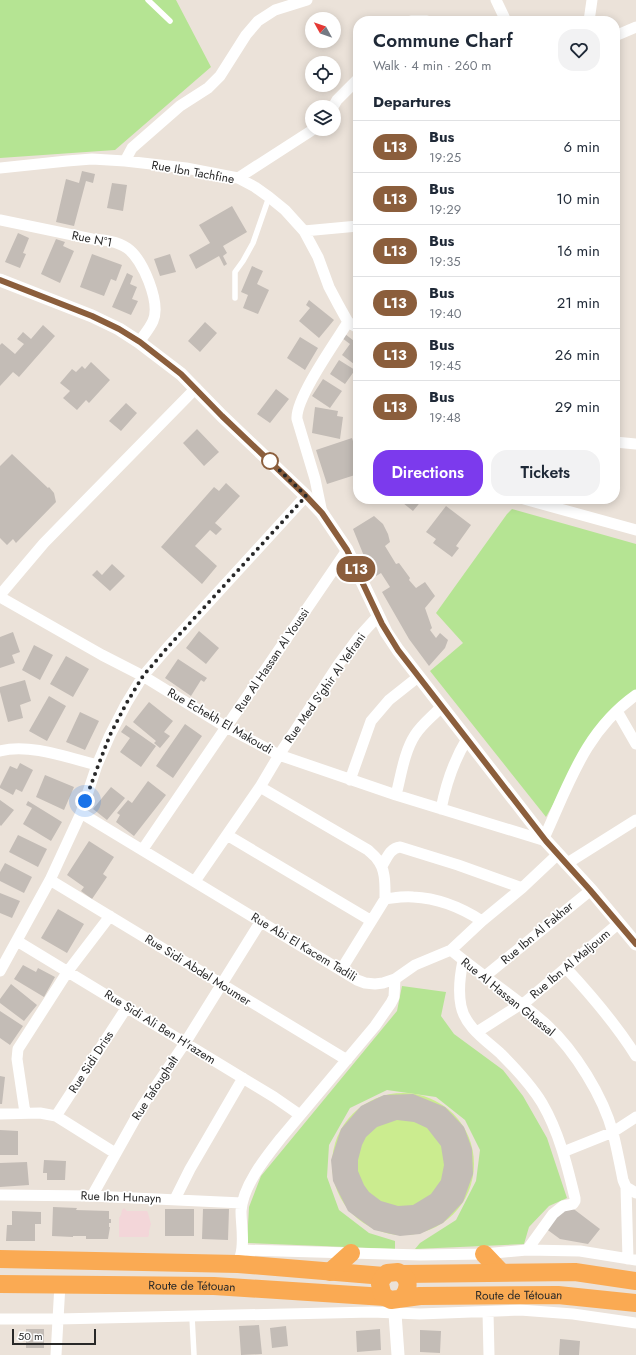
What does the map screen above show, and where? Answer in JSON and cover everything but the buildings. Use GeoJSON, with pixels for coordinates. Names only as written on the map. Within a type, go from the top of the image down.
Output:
{"type":"FeatureCollection","features":[{"type":"Feature","properties":{"kind":"highway"},"geometry":{"type":"LineString","coordinates":[[330,1272],[351,1253]]}},
{"type":"Feature","properties":{"kind":"highway"},"geometry":{"type":"LineString","coordinates":[[484,1254],[501,1272]]}},
{"type":"Feature","properties":{"kind":"highway","name":"Route de Tétouan"},"geometry":{"type":"LineString","coordinates":[[0,1259],[240,1257],[330,1272],[394,1274],[575,1272],[636,1281]]}},
{"type":"Feature","properties":{"kind":"highway"},"geometry":{"type":"LineString","coordinates":[[394,1274],[406,1278],[408,1289],[406,1294],[394,1302],[380,1289],[380,1284],[394,1274]]}},
{"type":"Feature","properties":{"kind":"highway","name":"Route de Tétouan"},"geometry":{"type":"LineString","coordinates":[[0,1284],[214,1286],[394,1302],[420,1296],[558,1295],[636,1303]]}},
{"type":"Feature","properties":{"kind":"street"},"geometry":{"type":"LineString","coordinates":[[125,162],[132,148],[180,106],[208,88],[220,76],[246,35],[258,21],[275,10],[307,0]]}},
{"type":"Feature","properties":{"kind":"street"},"geometry":{"type":"LineString","coordinates":[[496,0],[504,16]]}},
{"type":"Feature","properties":{"kind":"street"},"geometry":{"type":"LineString","coordinates":[[590,16],[592,0]]}},
{"type":"Feature","properties":{"kind":"street"},"geometry":{"type":"LineString","coordinates":[[620,34],[636,28]]}},
{"type":"Feature","properties":{"kind":"street"},"geometry":{"type":"LineString","coordinates":[[337,100],[353,84]]}},
{"type":"Feature","properties":{"kind":"street"},"geometry":{"type":"LineString","coordinates":[[238,178],[305,135]]}},
{"type":"Feature","properties":{"kind":"street","name":"Rue Ibn Tachfine"},"geometry":{"type":"LineString","coordinates":[[0,168],[86,160],[186,168],[238,178],[255,187],[269,197],[285,210],[304,231],[318,257],[329,287],[353,325]]}},
{"type":"Feature","properties":{"kind":"street","name":"Rue N°1"},"geometry":{"type":"LineString","coordinates":[[0,220],[107,241],[126,248],[132,252],[139,260],[147,277],[154,299],[155,309],[154,320],[140,342]]}},
{"type":"Feature","properties":{"kind":"street"},"geometry":{"type":"LineString","coordinates":[[304,231],[353,226]]}},
{"type":"Feature","properties":{"kind":"street"},"geometry":{"type":"LineString","coordinates":[[0,280],[92,316],[119,329],[140,342],[175,369],[196,388],[222,416],[306,496],[322,513],[347,550],[386,632],[398,650],[545,840],[636,944]]}},
{"type":"Feature","properties":{"kind":"street"},"geometry":{"type":"LineString","coordinates":[[322,513],[315,479],[297,419],[297,410],[307,389],[353,325]]}},
{"type":"Feature","properties":{"kind":"street"},"geometry":{"type":"LineString","coordinates":[[0,596],[44,543],[196,388]]}},
{"type":"Feature","properties":{"kind":"street"},"geometry":{"type":"LineString","coordinates":[[620,442],[636,444]]}},
{"type":"Feature","properties":{"kind":"street"},"geometry":{"type":"LineString","coordinates":[[0,971],[50,880],[81,813],[110,735],[143,676],[306,496]]}},
{"type":"Feature","properties":{"kind":"street"},"geometry":{"type":"LineString","coordinates":[[542,504],[636,530]]}},
{"type":"Feature","properties":{"kind":"street","name":"Rue Al Hassan Al Youssi"},"geometry":{"type":"LineString","coordinates":[[143,849],[347,550]]}},
{"type":"Feature","properties":{"kind":"street","name":"Rue Echekh El Makoudi"},"geometry":{"type":"LineString","coordinates":[[0,596],[102,655],[143,676],[226,727],[279,755],[396,795],[545,840]]}},
{"type":"Feature","properties":{"kind":"street","name":"Rue Med S'ghir Al Yefrani"},"geometry":{"type":"LineString","coordinates":[[195,881],[260,787],[279,755],[338,665],[358,638],[378,616]]}},
{"type":"Feature","properties":{"kind":"street"},"geometry":{"type":"LineString","coordinates":[[350,780],[372,721],[378,711],[389,700],[418,677]]}},
{"type":"Feature","properties":{"kind":"street"},"geometry":{"type":"LineString","coordinates":[[545,840],[579,760],[591,741],[617,711],[636,695]]}},
{"type":"Feature","properties":{"kind":"street"},"geometry":{"type":"LineString","coordinates":[[396,795],[406,758],[414,736],[420,728],[442,707]]}},
{"type":"Feature","properties":{"kind":"street"},"geometry":{"type":"LineString","coordinates":[[617,711],[636,744]]}},
{"type":"Feature","properties":{"kind":"street"},"geometry":{"type":"LineString","coordinates":[[440,809],[453,765],[459,752],[468,739]]}},
{"type":"Feature","properties":{"kind":"street"},"geometry":{"type":"LineString","coordinates":[[0,749],[36,751],[98,766]]}},
{"type":"Feature","properties":{"kind":"street"},"geometry":{"type":"LineString","coordinates":[[260,787],[368,850],[382,866],[385,899],[370,920],[341,970]]}},
{"type":"Feature","properties":{"kind":"street","name":"Rue Abi El Kacem Tadili"},"geometry":{"type":"LineString","coordinates":[[81,813],[143,849],[357,980],[375,984],[395,979],[415,965],[451,950],[482,921],[522,888],[562,859],[636,820]]}},
{"type":"Feature","properties":{"kind":"street"},"geometry":{"type":"LineString","coordinates":[[227,835],[370,920]]}},
{"type":"Feature","properties":{"kind":"street"},"geometry":{"type":"LineString","coordinates":[[382,866],[391,852],[395,848],[400,847],[522,888]]}},
{"type":"Feature","properties":{"kind":"street","name":"Rue Sidi Abdel Moumer"},"geometry":{"type":"LineString","coordinates":[[50,880],[347,1060]]}},
{"type":"Feature","properties":{"kind":"street","name":"Rue Ibn Al Fakhar"},"geometry":{"type":"LineString","coordinates":[[484,977],[590,890]]}},
{"type":"Feature","properties":{"kind":"street"},"geometry":{"type":"LineString","coordinates":[[385,899],[413,897],[429,899],[456,907],[482,921]]}},
{"type":"Feature","properties":{"kind":"street"},"geometry":{"type":"LineString","coordinates":[[25,1113],[17,1059],[18,1049],[68,971],[110,916]]}},
{"type":"Feature","properties":{"kind":"street","name":"Rue Tafoughalt"},"geometry":{"type":"LineString","coordinates":[[92,1196],[143,1106],[185,1043],[261,922]]}},
{"type":"Feature","properties":{"kind":"street","name":"Rue Ibn Al Maljoum"},"geometry":{"type":"LineString","coordinates":[[477,1032],[521,1004],[619,923]]}},
{"type":"Feature","properties":{"kind":"street","name":"Rue Sidi Ali Ben H'razem"},"geometry":{"type":"LineString","coordinates":[[17,941],[274,1097],[300,1115]]}},
{"type":"Feature","properties":{"kind":"street","name":"Rue Al Hassan Ghassal"},"geometry":{"type":"LineString","coordinates":[[451,950],[463,961],[548,1026],[567,1047],[595,1088],[613,1132],[623,1180],[626,1187],[632,1260]]}},
{"type":"Feature","properties":{"kind":"street"},"geometry":{"type":"LineString","coordinates":[[463,961],[460,981],[461,1007],[466,1020],[525,1079],[542,1103],[554,1125],[563,1152],[575,1201],[573,1204],[560,1208],[553,1214],[527,1250]]}},
{"type":"Feature","properties":{"kind":"street"},"geometry":{"type":"LineString","coordinates":[[566,968],[628,1042],[636,1056]]}},
{"type":"Feature","properties":{"kind":"street"},"geometry":{"type":"LineString","coordinates":[[395,979],[394,996],[387,1010],[264,1160],[247,1189],[242,1203],[240,1257],[351,1253],[420,1255],[484,1254],[527,1250],[580,1251],[632,1260]]}},
{"type":"Feature","properties":{"kind":"street","name":"Rue Sidi Driss"},"geometry":{"type":"LineString","coordinates":[[56,1116],[127,1007]]}},
{"type":"Feature","properties":{"kind":"street"},"geometry":{"type":"LineString","coordinates":[[175,1200],[190,1168],[243,1078]]}},
{"type":"Feature","properties":{"kind":"street"},"geometry":{"type":"LineString","coordinates":[[0,1114],[40,1113],[56,1116],[115,1153]]}},
{"type":"Feature","properties":{"kind":"street"},"geometry":{"type":"LineString","coordinates":[[563,1152],[613,1132],[636,1117]]}},
{"type":"Feature","properties":{"kind":"street"},"geometry":{"type":"LineString","coordinates":[[626,1187],[636,1193]]}},
{"type":"Feature","properties":{"kind":"street","name":"Rue Ibn Hunayn"},"geometry":{"type":"LineString","coordinates":[[0,1195],[92,1196],[242,1203]]}},
{"type":"Feature","properties":{"kind":"street"},"geometry":{"type":"LineString","coordinates":[[394,1274],[396,1254]]}},
{"type":"Feature","properties":{"kind":"street"},"geometry":{"type":"LineString","coordinates":[[56,1355],[60,1284]]}},
{"type":"Feature","properties":{"kind":"street"},"geometry":{"type":"LineString","coordinates":[[394,1302],[398,1355]]}},
{"type":"Feature","properties":{"kind":"street"},"geometry":{"type":"LineString","coordinates":[[0,1319],[192,1317],[372,1312],[394,1302],[420,1314],[520,1310],[573,1314],[636,1323]]}},
{"type":"Feature","properties":{"kind":"street"},"geometry":{"type":"LineString","coordinates":[[488,1312],[489,1355]]}},
{"type":"Feature","properties":{"kind":"lane"},"geometry":{"type":"LineString","coordinates":[[148,0],[170,21]]}},
{"type":"Feature","properties":{"kind":"lane"},"geometry":{"type":"LineString","coordinates":[[235,298],[235,272],[243,262],[253,242],[269,197]]}},
{"type":"Feature","properties":{"kind":"lane"},"geometry":{"type":"LineString","coordinates":[[192,1317],[194,1355]]}},
{"type":"Feature","properties":{"kind":"shaded area"},"geometry":{"type":"Polygon","coordinates":[[[124,1208],[127,1211],[147,1211],[151,1224],[148,1237],[119,1237],[119,1218],[124,1208]]]}},
{"type":"Feature","properties":{"kind":"green space"},"geometry":{"type":"Polygon","coordinates":[[[0,0],[176,0],[211,67],[115,150],[0,158],[0,0]]]}},
{"type":"Feature","properties":{"kind":"green space"},"geometry":{"type":"Polygon","coordinates":[[[512,509],[636,544],[636,698],[597,726],[546,817],[430,671],[463,643],[436,613],[512,509]]]}},
{"type":"Feature","properties":{"kind":"green space"},"geometry":{"type":"Polygon","coordinates":[[[402,986],[446,992],[441,1016],[454,1034],[503,1070],[523,1096],[547,1138],[567,1198],[549,1206],[529,1227],[524,1244],[415,1249],[420,1243],[456,1220],[476,1181],[480,1150],[465,1120],[436,1097],[387,1090],[350,1108],[329,1145],[327,1177],[339,1210],[369,1233],[395,1241],[395,1249],[247,1243],[249,1207],[261,1176],[397,1011],[402,986]]]}},
{"type":"Feature","properties":{"kind":"green space"},"geometry":{"type":"Polygon","coordinates":[[[403,1093],[423,1096],[430,1099],[448,1109],[458,1119],[471,1144],[474,1164],[471,1184],[468,1191],[458,1209],[448,1219],[423,1232],[403,1235],[383,1232],[376,1229],[358,1219],[348,1209],[335,1184],[332,1164],[335,1144],[338,1137],[348,1119],[358,1109],[383,1096],[403,1093]]]}},
{"type":"Feature","properties":{"kind":"bus line","name":"L13"},"geometry":{"type":"LineString","coordinates":[[0,280],[92,316],[119,329],[140,342],[181,374],[222,416],[306,496],[322,513],[347,550],[386,632],[398,650],[546,841],[636,944]]}},
{"type":"Feature","properties":{"kind":"route"},"geometry":{"type":"LineString","coordinates":[[85,801],[110,735],[143,676],[306,496],[270,461]]}}]}
